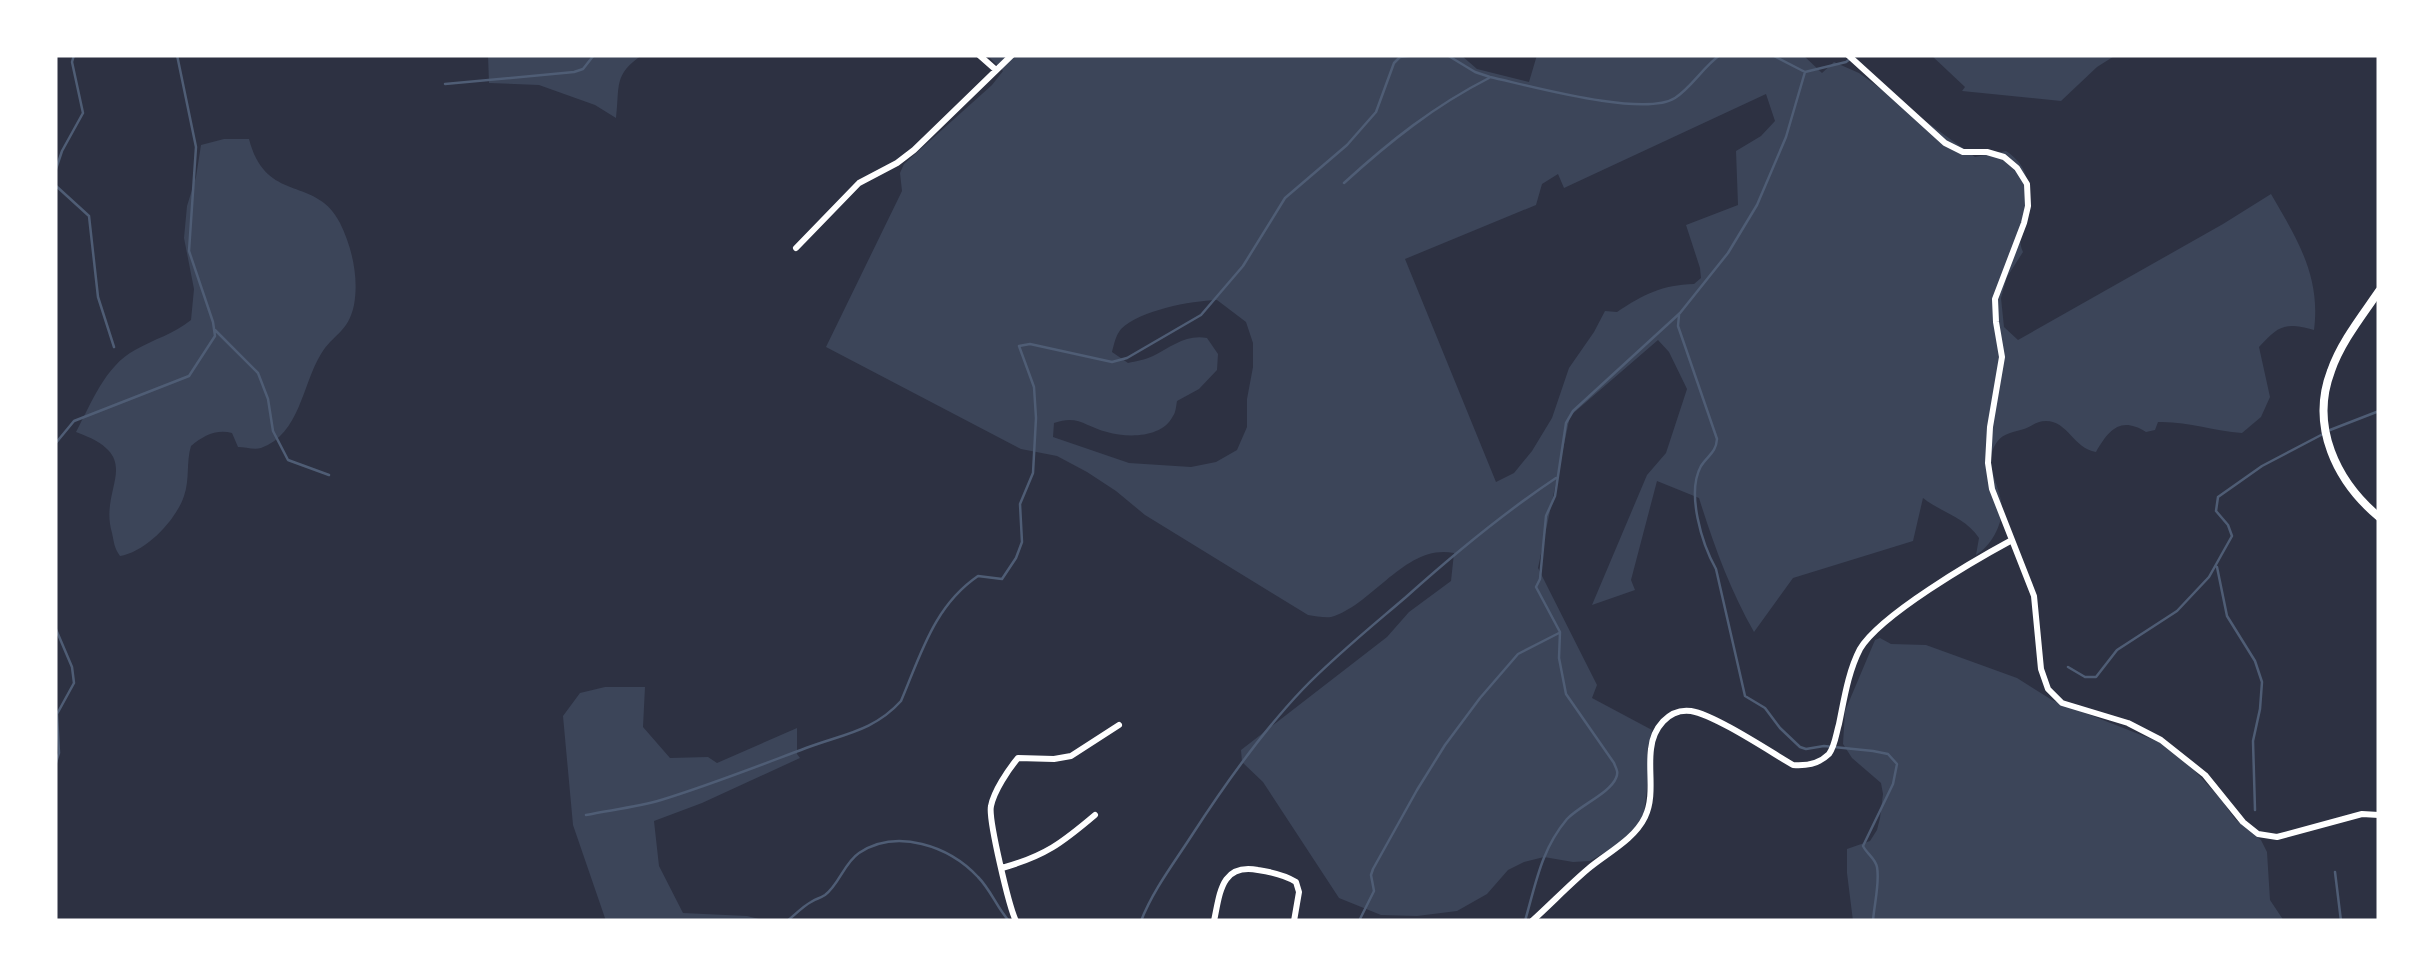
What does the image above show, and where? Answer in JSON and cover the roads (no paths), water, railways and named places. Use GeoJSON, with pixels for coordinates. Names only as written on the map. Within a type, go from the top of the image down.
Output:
{"type":"FeatureCollection","features":[{"type":"Feature","properties":{"kind":"street"},"geometry":{"type":"LineString","coordinates":[[979,55],[996,70]]}},
{"type":"Feature","properties":{"kind":"street"},"geometry":{"type":"LineString","coordinates":[[796,248],[859,183],[914,150],[1012,55]]}},
{"type":"Feature","properties":{"kind":"street"},"geometry":{"type":"LineString","coordinates":[[1848,55],[1945,144],[1963,152],[1998,154],[2025,179],[2028,198],[2024,223],[1995,299],[2002,357],[1988,450],[1992,489],[2034,596],[2042,669],[2053,696],[2074,708],[2128,723],[2161,740],[2205,776],[2258,834],[2278,836],[2362,814],[2379,815]]}},
{"type":"Feature","properties":{"kind":"street"},"geometry":{"type":"LineString","coordinates":[[2379,290],[2332,368],[2324,398],[2323,424],[2346,481],[2379,517]]}},
{"type":"Feature","properties":{"kind":"street"},"geometry":{"type":"LineString","coordinates":[[1532,921],[1641,824],[1650,803],[1653,736],[1662,722],[1682,711],[1703,714],[1793,764],[1817,762],[1834,745],[1852,669],[1868,637],[1950,576],[2012,540]]}},
{"type":"Feature","properties":{"kind":"street"},"geometry":{"type":"LineString","coordinates":[[1016,921],[1006,896],[990,807],[1014,762],[1024,757],[1071,756],[1119,725]]}},
{"type":"Feature","properties":{"kind":"street"},"geometry":{"type":"LineString","coordinates":[[1002,868],[1048,852],[1095,815]]}},
{"type":"Feature","properties":{"kind":"street"},"geometry":{"type":"LineString","coordinates":[[1214,921],[1224,883],[1236,869],[1246,868],[1272,872],[1296,882],[1299,892],[1294,921]]}},
{"type":"Feature","properties":{"kind":"waterway"},"geometry":{"type":"LineString","coordinates":[[55,172],[83,113],[72,62],[74,55]]}},
{"type":"Feature","properties":{"kind":"waterway"},"geometry":{"type":"LineString","coordinates":[[55,444],[74,421],[189,376],[215,336],[189,251],[196,147],[177,55]]}},
{"type":"Feature","properties":{"kind":"waterway"},"geometry":{"type":"LineString","coordinates":[[445,84],[574,72],[583,69],[594,55]]}},
{"type":"Feature","properties":{"kind":"waterway"},"geometry":{"type":"LineString","coordinates":[[586,815],[698,788],[857,730],[891,711],[901,701],[930,632],[950,602],[978,576],[1002,579],[1022,542],[1020,504],[1033,473],[1036,418],[1034,387],[1019,346],[1030,344],[1112,362],[1127,358],[1201,315],[1243,266],[1285,198],[1347,145],[1376,112],[1394,63],[1400,57],[1417,55]]}},
{"type":"Feature","properties":{"kind":"waterway"},"geometry":{"type":"LineString","coordinates":[[1447,55],[1490,77],[1585,98],[1638,104],[1675,98],[1720,55]]}},
{"type":"Feature","properties":{"kind":"waterway"},"geometry":{"type":"LineString","coordinates":[[1772,55],[1805,72],[1846,62],[1855,55]]}},
{"type":"Feature","properties":{"kind":"waterway"},"geometry":{"type":"LineString","coordinates":[[1525,921],[1540,867],[1558,831],[1572,814],[1608,789],[1617,774],[1614,763],[1566,694],[1559,658],[1560,632],[1536,587],[1566,423],[1573,411],[1680,313],[1728,253],[1757,205],[1786,137],[1805,72]]}},
{"type":"Feature","properties":{"kind":"waterway"},"geometry":{"type":"LineString","coordinates":[[1344,183],[1413,126],[1489,78]]}},
{"type":"Feature","properties":{"kind":"waterway"},"geometry":{"type":"LineString","coordinates":[[55,185],[89,216],[98,297],[114,347]]}},
{"type":"Feature","properties":{"kind":"waterway"},"geometry":{"type":"LineString","coordinates":[[1679,315],[1678,326],[1717,439],[1697,477],[1695,504],[1716,569],[1745,696],[1765,708],[1800,747],[1873,751],[1888,754],[1897,764],[1893,784],[1863,846],[1877,867],[1873,921]]}},
{"type":"Feature","properties":{"kind":"waterway"},"geometry":{"type":"LineString","coordinates":[[215,330],[258,373],[268,399],[273,431],[288,460],[329,475]]}},
{"type":"Feature","properties":{"kind":"waterway"},"geometry":{"type":"LineString","coordinates":[[2330,430],[2379,411]]}},
{"type":"Feature","properties":{"kind":"waterway"},"geometry":{"type":"LineString","coordinates":[[2068,667],[2085,677],[2096,677],[2117,650],[2177,611],[2209,577],[2232,536],[2216,511],[2218,497],[2262,466],[2323,434]]}},
{"type":"Feature","properties":{"kind":"waterway"},"geometry":{"type":"LineString","coordinates":[[1141,921],[1217,797],[1303,689],[1460,550],[1556,478]]}},
{"type":"Feature","properties":{"kind":"waterway"},"geometry":{"type":"LineString","coordinates":[[2217,567],[2227,616],[2255,661],[2262,682],[2253,741],[2255,810]]}},
{"type":"Feature","properties":{"kind":"waterway"},"geometry":{"type":"LineString","coordinates":[[55,627],[72,667],[74,683],[57,714],[59,753],[55,766]]}},
{"type":"Feature","properties":{"kind":"waterway"},"geometry":{"type":"LineString","coordinates":[[1359,921],[1374,891],[1373,869],[1445,745],[1518,654],[1559,633]]}},
{"type":"Feature","properties":{"kind":"waterway"},"geometry":{"type":"LineString","coordinates":[[787,921],[830,891],[859,853],[874,846],[906,841],[938,849],[966,866],[983,882],[1009,921]]}},
{"type":"Feature","properties":{"kind":"waterway"},"geometry":{"type":"LineString","coordinates":[[2335,872],[2341,921]]}}]}
